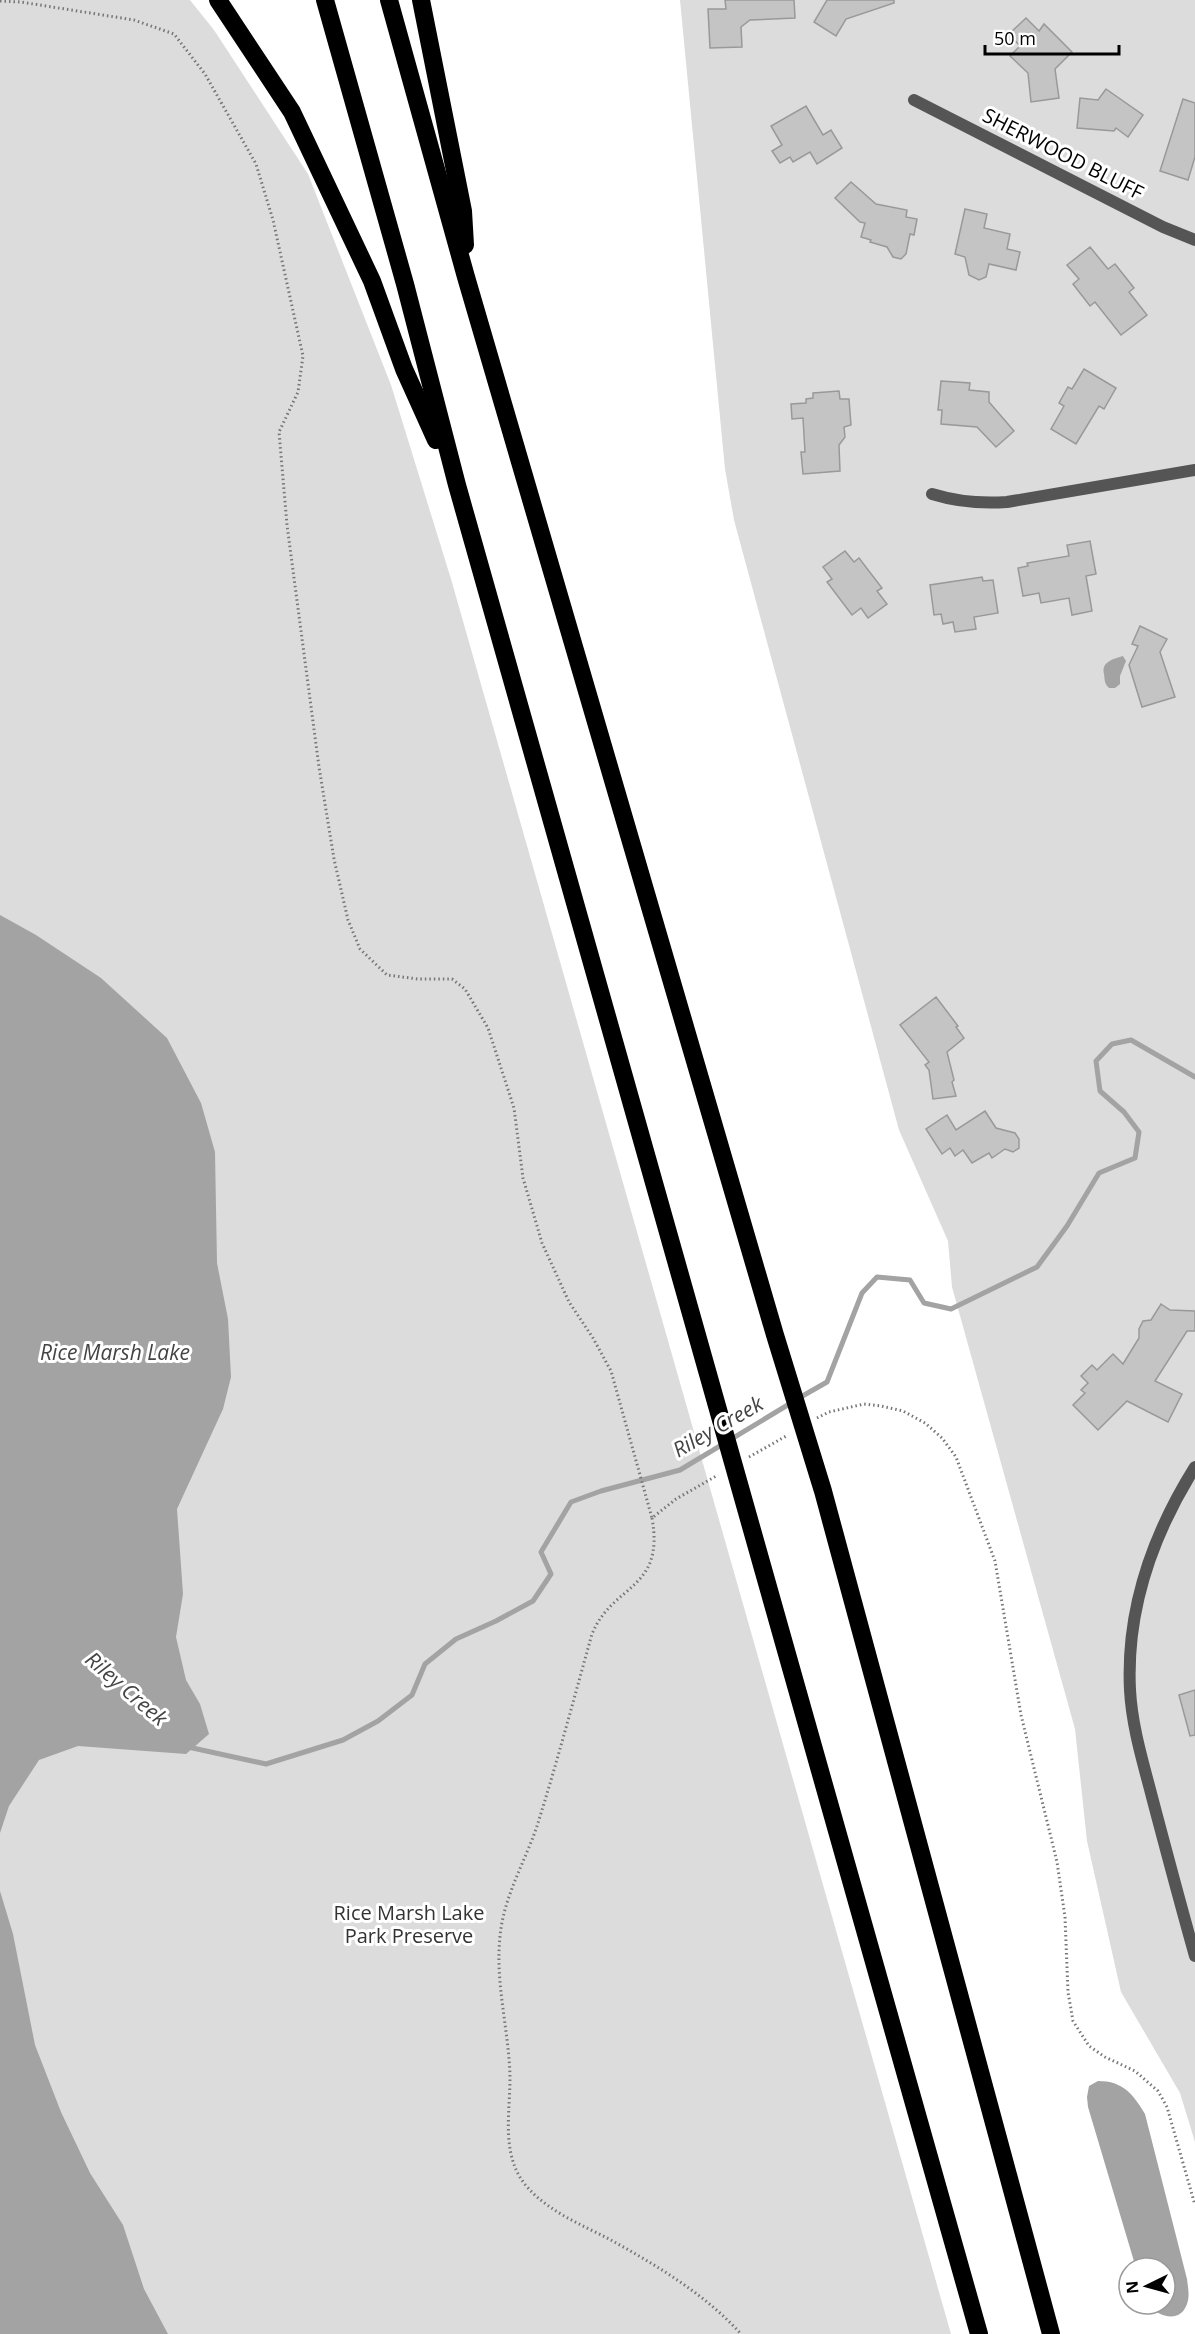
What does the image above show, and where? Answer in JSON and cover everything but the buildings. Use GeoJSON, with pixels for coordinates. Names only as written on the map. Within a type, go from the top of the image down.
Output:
{"type":"FeatureCollection","features":[{"type":"Feature","properties":{"kind":"highway"},"geometry":{"type":"LineString","coordinates":[[218,0],[292,112],[372,281],[404,369],[457,485]]}},
{"type":"Feature","properties":{"kind":"highway"},"geometry":{"type":"LineString","coordinates":[[325,0],[405,284],[457,485],[979,2334]]}},
{"type":"Feature","properties":{"kind":"highway"},"geometry":{"type":"LineString","coordinates":[[388,0],[466,277],[775,1335],[823,1491],[1051,2334]]}},
{"type":"Feature","properties":{"kind":"highway"},"geometry":{"type":"LineString","coordinates":[[421,0],[463,211],[466,277]]}},
{"type":"Feature","properties":{"kind":"street","name":"SHERWOOD BLUFF"},"geometry":{"type":"LineString","coordinates":[[914,100],[1163,228],[1195,240]]}},
{"type":"Feature","properties":{"kind":"street"},"geometry":{"type":"LineString","coordinates":[[932,494],[957,502],[999,503],[1195,470]]}},
{"type":"Feature","properties":{"kind":"street"},"geometry":{"type":"LineString","coordinates":[[1195,1467],[1172,1505],[1150,1556],[1130,1645],[1130,1690],[1135,1733],[1195,1956]]}},
{"type":"Feature","properties":{"kind":"path"},"geometry":{"type":"LineString","coordinates":[[0,1],[21,2],[134,20],[174,34],[205,74],[256,164],[273,220],[303,356],[298,392],[279,432],[287,525],[319,766],[334,859],[348,920],[360,948],[387,975],[418,979],[452,979],[465,989],[488,1028],[514,1108],[523,1178],[542,1244],[568,1302],[611,1371],[652,1518],[655,1548],[653,1558],[636,1583],[597,1621],[592,1634],[537,1826],[505,1912],[500,1938],[500,1959],[510,2075],[508,2149],[513,2166],[520,2178],[540,2199],[635,2253],[707,2300],[741,2334]]}},
{"type":"Feature","properties":{"kind":"path"},"geometry":{"type":"LineString","coordinates":[[810,1422],[829,1412],[846,1407],[864,1404],[881,1406],[903,1412],[925,1423],[942,1438],[956,1457],[995,1561],[1021,1714],[1058,1862],[1065,1917],[1068,1992],[1073,2021],[1089,2046],[1105,2057],[1135,2071],[1158,2091],[1167,2107],[1195,2205]]}},
{"type":"Feature","properties":{"kind":"path"},"geometry":{"type":"LineString","coordinates":[[745,1460],[792,1432]]}},
{"type":"Feature","properties":{"kind":"path"},"geometry":{"type":"LineString","coordinates":[[652,1518],[676,1499],[725,1471]]}},
{"type":"Feature","properties":{"kind":"green space","name":"Rice Marsh Lake Park Preserve"},"geometry":{"type":"Polygon","coordinates":[[[0,0],[190,0],[214,30],[308,174],[391,385],[451,579],[951,2334],[0,2334],[0,0]]]}},
{"type":"Feature","properties":{"kind":"green space"},"geometry":{"type":"Polygon","coordinates":[[[680,0],[1195,0],[1195,2142],[1180,2093],[1121,1992],[1087,1841],[1075,1729],[952,1287],[948,1241],[899,1130],[734,520],[725,469],[680,0]]]}},
{"type":"Feature","properties":{"kind":"water"},"geometry":{"type":"Polygon","coordinates":[[[1123,656],[1126,661],[1120,676],[1120,684],[1115,688],[1109,688],[1105,682],[1104,667],[1115,658],[1123,656]]]}},
{"type":"Feature","properties":{"kind":"water","name":"Rice Marsh Lake"},"geometry":{"type":"Polygon","coordinates":[[[0,915],[36,935],[101,978],[167,1038],[201,1103],[215,1152],[217,1263],[228,1319],[231,1377],[223,1409],[177,1509],[183,1594],[176,1637],[186,1680],[200,1704],[209,1734],[186,1754],[78,1746],[39,1760],[9,1806],[0,1833],[0,915]]]}},
{"type":"Feature","properties":{"kind":"water"},"geometry":{"type":"Polygon","coordinates":[[[0,1891],[13,1934],[35,2045],[61,2112],[90,2173],[123,2225],[144,2289],[168,2334],[0,2334],[0,1891]]]}},
{"type":"Feature","properties":{"kind":"water"},"geometry":{"type":"Polygon","coordinates":[[[1098,2081],[1121,2086],[1136,2100],[1145,2114],[1187,2279],[1189,2295],[1187,2304],[1184,2310],[1177,2315],[1177,2256],[1132,2256],[1088,2107],[1089,2086],[1098,2081]]]}},
{"type":"Feature","properties":{"kind":"waterway","name":"Riley Creek"},"geometry":{"type":"LineString","coordinates":[[799,1398],[827,1382],[862,1293],[877,1277],[910,1280],[924,1303],[951,1309],[1037,1267],[1067,1226],[1099,1173],[1135,1158],[1139,1132],[1124,1112],[1100,1091],[1096,1061],[1112,1044],[1131,1040],[1195,1077]]}},
{"type":"Feature","properties":{"kind":"waterway","name":"Riley Creek"},"geometry":{"type":"LineString","coordinates":[[188,1747],[266,1764],[343,1740],[378,1721],[412,1695],[425,1664],[456,1639],[533,1601],[551,1574],[541,1552],[571,1502],[601,1491],[680,1470],[791,1403]]}}]}
